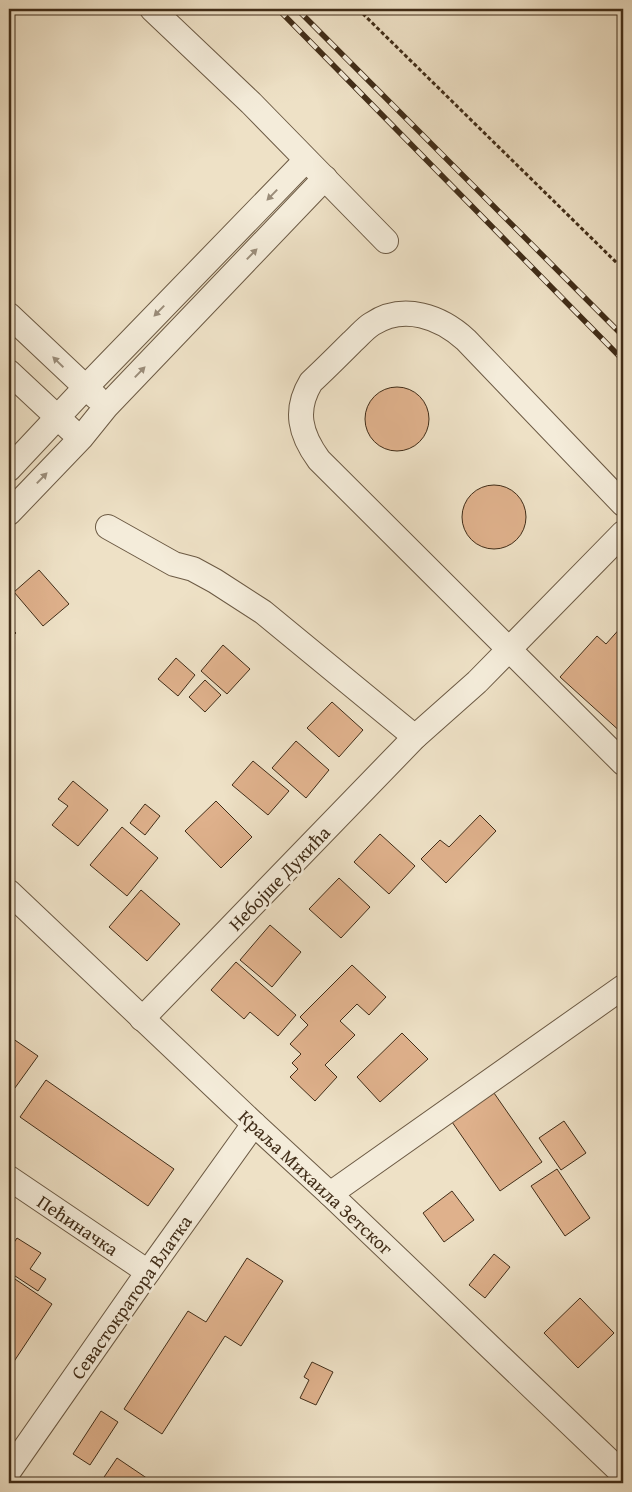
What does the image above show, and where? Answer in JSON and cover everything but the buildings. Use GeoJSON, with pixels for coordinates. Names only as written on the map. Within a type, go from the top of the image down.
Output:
{"type":"FeatureCollection","features":[{"type":"Feature","properties":{"kind":"street"},"geometry":{"type":"LineString","coordinates":[[152,9],[251,103],[386,241]]}},
{"type":"Feature","properties":{"kind":"street"},"geometry":{"type":"LineString","coordinates":[[9,470],[85,388],[306,160]]}},
{"type":"Feature","properties":{"kind":"street"},"geometry":{"type":"LineString","coordinates":[[9,514],[81,438],[106,407],[324,178]]}},
{"type":"Feature","properties":{"kind":"street"},"geometry":{"type":"LineString","coordinates":[[623,504],[466,340],[443,322],[431,317],[405,314],[388,317],[372,324],[311,382],[304,392],[301,423],[310,447],[319,460],[623,763]]}},
{"type":"Feature","properties":{"kind":"street"},"geometry":{"type":"LineString","coordinates":[[9,315],[106,407]]}},
{"type":"Feature","properties":{"kind":"street"},"geometry":{"type":"LineString","coordinates":[[9,372],[81,438]]}},
{"type":"Feature","properties":{"kind":"street"},"geometry":{"type":"LineString","coordinates":[[108,527],[174,564],[193,569],[215,580],[263,612],[415,737]]}},
{"type":"Feature","properties":{"kind":"street","name":"Небојше Дукића"},"geometry":{"type":"LineString","coordinates":[[142,1019],[415,737],[478,682],[623,533]]}},
{"type":"Feature","properties":{"kind":"street","name":"Краља Михаила Зетског"},"geometry":{"type":"LineString","coordinates":[[9,892],[330,1194],[623,1474]]}},
{"type":"Feature","properties":{"kind":"street"},"geometry":{"type":"LineString","coordinates":[[330,1194],[623,987]]}},
{"type":"Feature","properties":{"kind":"street","name":"Севастократора Влатка"},"geometry":{"type":"LineString","coordinates":[[9,1472],[254,1124]]}},
{"type":"Feature","properties":{"kind":"street","name":"Пећиначка"},"geometry":{"type":"LineString","coordinates":[[9,1178],[148,1272]]}},
{"type":"Feature","properties":{"kind":"path"},"geometry":{"type":"LineString","coordinates":[[358,9],[623,269]]}},
{"type":"Feature","properties":{"kind":"railway"},"geometry":{"type":"LineString","coordinates":[[278,9],[623,360]]}},
{"type":"Feature","properties":{"kind":"railway"},"geometry":{"type":"LineString","coordinates":[[297,9],[623,336]]}}]}
